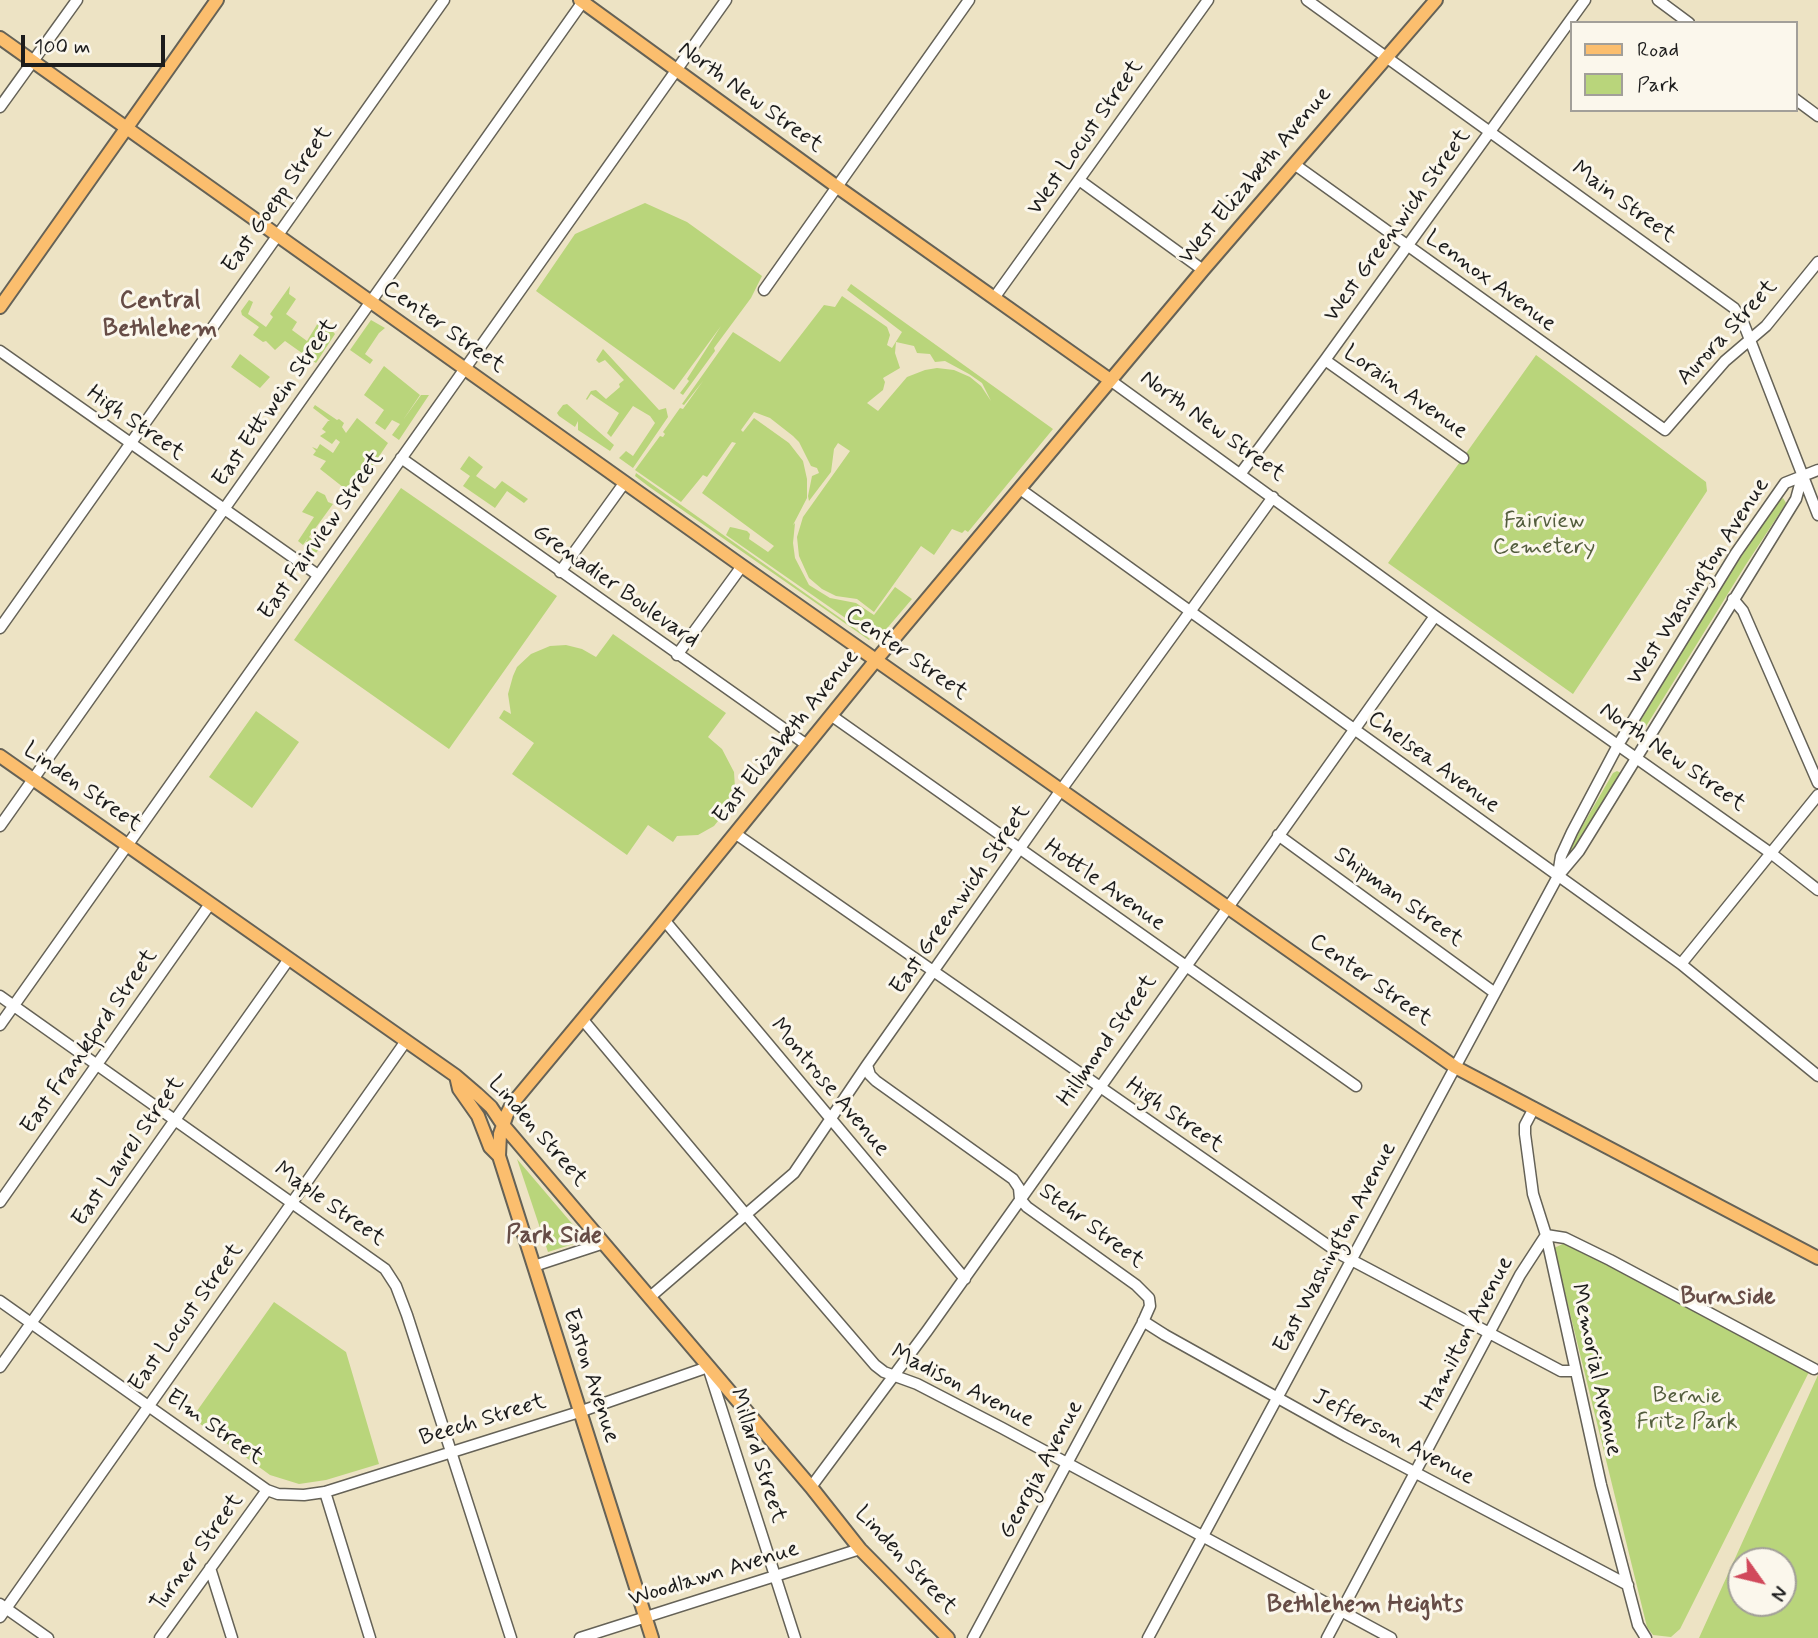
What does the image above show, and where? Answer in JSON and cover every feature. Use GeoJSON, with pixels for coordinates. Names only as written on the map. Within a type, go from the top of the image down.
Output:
{"type":"FeatureCollection","features":[{"type":"Feature","properties":{"kind":"main road"},"geometry":{"type":"LineString","coordinates":[[0,307],[217,0]]}},
{"type":"Feature","properties":{"kind":"main road","name":"West Elizabeth Avenue"},"geometry":{"type":"LineString","coordinates":[[1110,380],[1436,0]]}},
{"type":"Feature","properties":{"kind":"main road","name":"North New Street"},"geometry":{"type":"LineString","coordinates":[[582,1],[836,186],[1110,380]]}},
{"type":"Feature","properties":{"kind":"main road","name":"Center Street"},"geometry":{"type":"LineString","coordinates":[[0,38],[464,369],[1455,1066],[1818,1258]]}},
{"type":"Feature","properties":{"kind":"main road","name":"East Elizabeth Avenue"},"geometry":{"type":"LineString","coordinates":[[503,1125],[512,1104],[665,921],[876,660],[1110,380]]}},
{"type":"Feature","properties":{"kind":"main road","name":"Linden Street"},"geometry":{"type":"LineString","coordinates":[[0,756],[456,1076],[491,1107],[503,1125],[811,1487],[860,1549],[948,1638]]}},
{"type":"Feature","properties":{"kind":"main road"},"geometry":{"type":"LineString","coordinates":[[456,1076],[459,1089],[478,1116],[490,1147],[499,1156]]}},
{"type":"Feature","properties":{"kind":"main road","name":"Easton Avenue"},"geometry":{"type":"LineString","coordinates":[[503,1125],[499,1156],[652,1638]]}},
{"type":"Feature","properties":{"kind":"street"},"geometry":{"type":"LineString","coordinates":[[0,107],[77,0]]}},
{"type":"Feature","properties":{"kind":"street","name":"East Goepp Street"},"geometry":{"type":"LineString","coordinates":[[0,628],[444,0]]}},
{"type":"Feature","properties":{"kind":"street","name":"East Fairview Street"},"geometry":{"type":"LineString","coordinates":[[0,1025],[726,0]]}},
{"type":"Feature","properties":{"kind":"street"},"geometry":{"type":"LineString","coordinates":[[764,290],[969,0]]}},
{"type":"Feature","properties":{"kind":"street","name":"West Locust Street"},"geometry":{"type":"LineString","coordinates":[[995,298],[1208,0]]}},
{"type":"Feature","properties":{"kind":"street","name":"Main Street"},"geometry":{"type":"LineString","coordinates":[[1307,0],[1721,297],[1739,316],[1818,515]]}},
{"type":"Feature","properties":{"kind":"street","name":"West Greenwich Street"},"geometry":{"type":"LineString","coordinates":[[1241,473],[1585,0]]}},
{"type":"Feature","properties":{"kind":"street"},"geometry":{"type":"LineString","coordinates":[[1658,0],[1686,21]]}},
{"type":"Feature","properties":{"kind":"street","name":"East Ettwein Street"},"geometry":{"type":"LineString","coordinates":[[0,826],[582,1]]}},
{"type":"Feature","properties":{"kind":"street"},"geometry":{"type":"LineString","coordinates":[[1797,100],[1818,116]]}},
{"type":"Feature","properties":{"kind":"street","name":"Lennox Avenue"},"geometry":{"type":"LineString","coordinates":[[1294,164],[1665,430]]}},
{"type":"Feature","properties":{"kind":"street"},"geometry":{"type":"LineString","coordinates":[[1079,180],[1203,270]]}},
{"type":"Feature","properties":{"kind":"street","name":"Aurora Street"},"geometry":{"type":"LineString","coordinates":[[1665,430],[1705,382],[1766,326],[1818,262]]}},
{"type":"Feature","properties":{"kind":"street","name":"High Street"},"geometry":{"type":"LineString","coordinates":[[0,351],[318,575]]}},
{"type":"Feature","properties":{"kind":"street","name":"Lorain Avenue"},"geometry":{"type":"LineString","coordinates":[[1325,360],[1463,458]]}},
{"type":"Feature","properties":{"kind":"street","name":"North New Street"},"geometry":{"type":"LineString","coordinates":[[1110,380],[1772,854],[1818,890]]}},
{"type":"Feature","properties":{"kind":"street","name":"Grenadier Boulevard"},"geometry":{"type":"LineString","coordinates":[[401,458],[807,746]]}},
{"type":"Feature","properties":{"kind":"street"},"geometry":{"type":"LineString","coordinates":[[1802,477],[1818,470]]}},
{"type":"Feature","properties":{"kind":"street","name":"West Washington Avenue"},"geometry":{"type":"LineString","coordinates":[[1636,758],[1796,499],[1802,477]]}},
{"type":"Feature","properties":{"kind":"street","name":"West Washington Avenue"},"geometry":{"type":"LineString","coordinates":[[1618,745],[1771,500],[1785,483],[1802,477]]}},
{"type":"Feature","properties":{"kind":"street"},"geometry":{"type":"LineString","coordinates":[[560,572],[625,482]]}},
{"type":"Feature","properties":{"kind":"street","name":"Chelsea Avenue"},"geometry":{"type":"LineString","coordinates":[[1020,489],[1681,964],[1818,1076]]}},
{"type":"Feature","properties":{"kind":"street","name":"East Greenwich Street"},"geometry":{"type":"LineString","coordinates":[[650,1297],[794,1173],[1061,790],[1273,497]]}},
{"type":"Feature","properties":{"kind":"street"},"geometry":{"type":"LineString","coordinates":[[677,655],[742,565]]}},
{"type":"Feature","properties":{"kind":"street"},"geometry":{"type":"LineString","coordinates":[[1733,599],[1743,611],[1818,783]]}},
{"type":"Feature","properties":{"kind":"street","name":"Hillmond Street"},"geometry":{"type":"LineString","coordinates":[[811,1487],[965,1279],[1435,615]]}},
{"type":"Feature","properties":{"kind":"street","name":"Hottle Avenue"},"geometry":{"type":"LineString","coordinates":[[832,716],[1356,1086]]}},
{"type":"Feature","properties":{"kind":"street","name":"East Washington Avenue"},"geometry":{"type":"LineString","coordinates":[[1558,876],[1561,856],[1618,745]]}},
{"type":"Feature","properties":{"kind":"street","name":"East Washington Avenue"},"geometry":{"type":"LineString","coordinates":[[1148,1638],[1558,876],[1579,851],[1636,758]]}},
{"type":"Feature","properties":{"kind":"street"},"geometry":{"type":"LineString","coordinates":[[1681,964],[1818,795]]}},
{"type":"Feature","properties":{"kind":"street","name":"High Street"},"geometry":{"type":"LineString","coordinates":[[736,834],[935,970],[1285,1218],[1351,1261],[1561,1370],[1575,1371]]}},
{"type":"Feature","properties":{"kind":"street","name":"Shipman Street"},"geometry":{"type":"LineString","coordinates":[[1278,835],[1495,993]]}},
{"type":"Feature","properties":{"kind":"street","name":"East Frankford Street"},"geometry":{"type":"LineString","coordinates":[[0,1202],[210,904]]}},
{"type":"Feature","properties":{"kind":"street","name":"Montrose Avenue"},"geometry":{"type":"LineString","coordinates":[[665,921],[965,1279]]}},
{"type":"Feature","properties":{"kind":"street","name":"East Laurel Street"},"geometry":{"type":"LineString","coordinates":[[0,1367],[289,958]]}},
{"type":"Feature","properties":{"kind":"street","name":"Maple Street"},"geometry":{"type":"LineString","coordinates":[[0,996],[377,1262],[391,1276],[407,1315],[511,1638]]}},
{"type":"Feature","properties":{"kind":"street","name":"Madison Avenue"},"geometry":{"type":"LineString","coordinates":[[583,1020],[747,1216],[875,1365],[884,1372],[929,1390],[1391,1638]]}},
{"type":"Feature","properties":{"kind":"street","name":"East Locust Street"},"geometry":{"type":"LineString","coordinates":[[2,1610],[406,1041]]}},
{"type":"Feature","properties":{"kind":"street","name":"Stehr Street"},"geometry":{"type":"LineString","coordinates":[[867,1065],[870,1075],[876,1081],[1013,1179],[1020,1199],[1027,1207],[1144,1292],[1149,1298],[1150,1306],[1143,1321]]}},
{"type":"Feature","properties":{"kind":"street","name":"Memorial Avenue"},"geometry":{"type":"LineString","coordinates":[[1534,1108],[1525,1125],[1533,1194],[1546,1234],[1601,1485],[1638,1625],[1646,1638]]}},
{"type":"Feature","properties":{"kind":"street"},"geometry":{"type":"LineString","coordinates":[[1546,1234],[1565,1238],[1599,1254],[1814,1369]]}},
{"type":"Feature","properties":{"kind":"street","name":"Hamilton Avenue"},"geometry":{"type":"LineString","coordinates":[[1327,1638],[1520,1275],[1546,1234]]}},
{"type":"Feature","properties":{"kind":"street"},"geometry":{"type":"LineString","coordinates":[[534,1266],[604,1243]]}},
{"type":"Feature","properties":{"kind":"street","name":"Elm Street"},"geometry":{"type":"LineString","coordinates":[[0,1301],[267,1490]]}},
{"type":"Feature","properties":{"kind":"street","name":"Jefferson Avenue"},"geometry":{"type":"LineString","coordinates":[[1143,1321],[1277,1398],[1628,1585]]}},
{"type":"Feature","properties":{"kind":"street","name":"Georgia Avenue"},"geometry":{"type":"LineString","coordinates":[[973,1638],[1143,1321]]}},
{"type":"Feature","properties":{"kind":"street","name":"Beech Street"},"geometry":{"type":"LineString","coordinates":[[267,1490],[290,1495],[325,1492],[579,1412],[708,1367]]}},
{"type":"Feature","properties":{"kind":"street","name":"Millard Street"},"geometry":{"type":"LineString","coordinates":[[708,1367],[795,1638]]}},
{"type":"Feature","properties":{"kind":"street","name":"Turner Street"},"geometry":{"type":"LineString","coordinates":[[160,1638],[267,1490]]}},
{"type":"Feature","properties":{"kind":"street"},"geometry":{"type":"LineString","coordinates":[[325,1492],[370,1638]]}},
{"type":"Feature","properties":{"kind":"street","name":"Woodlawn Avenue"},"geometry":{"type":"LineString","coordinates":[[580,1638],[860,1549]]}},
{"type":"Feature","properties":{"kind":"street"},"geometry":{"type":"LineString","coordinates":[[211,1568],[232,1638]]}},
{"type":"Feature","properties":{"kind":"street"},"geometry":{"type":"LineString","coordinates":[[2,1610],[48,1638]]}},
{"type":"Feature","properties":{"kind":"green space"},"geometry":{"type":"Polygon","coordinates":[[[645,203],[687,222],[762,276],[751,298],[683,395],[680,393],[689,381],[687,379],[721,326],[674,390],[536,291],[575,234],[645,203]]]}},
{"type":"Feature","properties":{"kind":"green space"},"geometry":{"type":"Polygon","coordinates":[[[851,284],[1053,429],[968,532],[952,529],[934,555],[921,546],[874,612],[857,599],[836,596],[822,589],[809,578],[799,556],[797,537],[803,517],[850,451],[838,443],[834,449],[831,472],[809,501],[812,476],[819,473],[817,468],[811,466],[793,436],[770,418],[754,412],[741,430],[743,432],[754,418],[789,443],[803,461],[807,498],[793,525],[795,523],[793,543],[795,558],[809,585],[830,598],[856,603],[874,615],[895,587],[912,599],[877,640],[726,535],[730,527],[735,528],[747,531],[750,534],[749,539],[768,552],[774,546],[702,493],[736,443],[732,442],[707,477],[703,475],[681,502],[635,470],[660,436],[663,437],[663,432],[680,408],[683,409],[703,381],[684,405],[682,404],[733,332],[780,362],[824,305],[835,307],[842,296],[887,327],[890,335],[887,345],[892,348],[902,332],[847,290],[851,284]],[[896,342],[895,353],[900,368],[883,378],[883,390],[867,403],[878,411],[907,377],[937,368],[954,370],[970,377],[981,386],[991,401],[982,383],[945,361],[935,362],[930,354],[917,353],[914,346],[896,342]]]}},
{"type":"Feature","properties":{"kind":"green space"},"geometry":{"type":"Polygon","coordinates":[[[290,286],[289,294],[296,299],[286,314],[297,322],[292,330],[307,341],[321,318],[335,334],[316,363],[285,341],[275,350],[266,341],[263,342],[253,335],[259,327],[242,315],[241,311],[249,300],[253,302],[248,314],[266,327],[273,317],[270,314],[290,286]]]}},
{"type":"Feature","properties":{"kind":"green space"},"geometry":{"type":"Polygon","coordinates":[[[371,320],[385,328],[365,354],[373,360],[370,364],[350,350],[371,320]]]}},
{"type":"Feature","properties":{"kind":"green space"},"geometry":{"type":"Polygon","coordinates":[[[603,349],[659,410],[666,408],[668,417],[633,468],[619,458],[626,451],[633,456],[655,423],[650,416],[633,406],[611,437],[607,433],[619,413],[591,394],[586,399],[591,391],[596,390],[606,399],[624,380],[605,360],[599,363],[596,360],[603,349]]]}},
{"type":"Feature","properties":{"kind":"green space"},"geometry":{"type":"Polygon","coordinates":[[[240,354],[270,377],[260,388],[231,367],[240,354]]]}},
{"type":"Feature","properties":{"kind":"green space","name":"Fairview Cemetery"},"geometry":{"type":"Polygon","coordinates":[[[1536,355],[1706,482],[1707,491],[1573,694],[1388,563],[1536,355]]]}},
{"type":"Feature","properties":{"kind":"green space"},"geometry":{"type":"Polygon","coordinates":[[[384,366],[420,395],[403,420],[421,395],[429,395],[399,440],[392,435],[400,424],[392,420],[385,430],[375,423],[384,410],[364,395],[384,366]]]}},
{"type":"Feature","properties":{"kind":"green space"},"geometry":{"type":"Polygon","coordinates":[[[567,404],[614,445],[610,451],[578,430],[578,421],[575,427],[559,416],[557,413],[567,404]]]}},
{"type":"Feature","properties":{"kind":"green space"},"geometry":{"type":"Polygon","coordinates":[[[315,405],[344,423],[342,427],[346,433],[357,418],[388,443],[353,495],[320,469],[326,461],[313,455],[316,451],[312,447],[317,449],[320,444],[333,453],[340,442],[336,439],[332,444],[320,436],[326,432],[322,429],[330,421],[313,408],[315,405]]]}},
{"type":"Feature","properties":{"kind":"green space"},"geometry":{"type":"Polygon","coordinates":[[[469,456],[483,467],[476,476],[495,489],[502,481],[528,499],[524,503],[507,491],[495,508],[463,486],[470,476],[460,469],[469,456]]]}},
{"type":"Feature","properties":{"kind":"green space"},"geometry":{"type":"Polygon","coordinates":[[[636,473],[870,639],[648,486],[635,476],[636,473]]]}},
{"type":"Feature","properties":{"kind":"green space"},"geometry":{"type":"Polygon","coordinates":[[[401,488],[557,596],[449,749],[294,640],[401,488]]]}},
{"type":"Feature","properties":{"kind":"green space"},"geometry":{"type":"Polygon","coordinates":[[[317,491],[333,504],[309,537],[322,546],[315,554],[304,546],[308,538],[303,545],[298,541],[314,517],[302,512],[317,491]]]}},
{"type":"Feature","properties":{"kind":"green space"},"geometry":{"type":"Polygon","coordinates":[[[1783,498],[1786,503],[1783,508],[1645,728],[1641,730],[1638,725],[1715,597],[1776,503],[1783,498]]]}},
{"type":"Feature","properties":{"kind":"green space"},"geometry":{"type":"Polygon","coordinates":[[[613,634],[726,713],[708,737],[722,749],[734,772],[735,788],[730,806],[714,826],[698,835],[677,836],[673,842],[648,825],[627,855],[512,774],[534,743],[499,718],[504,710],[511,714],[508,694],[513,676],[517,667],[531,654],[550,646],[566,645],[582,649],[596,657],[613,634]]]}},
{"type":"Feature","properties":{"kind":"green space"},"geometry":{"type":"Polygon","coordinates":[[[256,711],[299,742],[252,808],[209,777],[256,711]]]}},
{"type":"Feature","properties":{"kind":"green space"},"geometry":{"type":"Polygon","coordinates":[[[1613,773],[1621,773],[1619,778],[1570,856],[1568,851],[1613,773]]]}},
{"type":"Feature","properties":{"kind":"green space"},"geometry":{"type":"Polygon","coordinates":[[[517,1159],[586,1240],[548,1252],[517,1159]]]}},
{"type":"Feature","properties":{"kind":"green space","name":"Bernie Fritz Park"},"geometry":{"type":"Polygon","coordinates":[[[1565,1243],[1610,1264],[1809,1372],[1680,1629],[1671,1637],[1653,1635],[1647,1627],[1554,1248],[1565,1243]]]}},
{"type":"Feature","properties":{"kind":"green space"},"geometry":{"type":"Polygon","coordinates":[[[274,1302],[346,1352],[379,1464],[326,1480],[299,1484],[270,1475],[192,1418],[274,1302]]]}},
{"type":"Feature","properties":{"kind":"green space"},"geometry":{"type":"Polygon","coordinates":[[[1818,1375],[1818,1638],[1699,1638],[1727,1576],[1727,1617],[1797,1617],[1797,1547],[1740,1547],[1818,1375]]]}},
{"type":"Feature","properties":{"kind":"district","name":"Central Bethlehem"},"geometry":{"type":"Point","coordinates":[160,316]}},
{"type":"Feature","properties":{"kind":"district","name":"Park Side"},"geometry":{"type":"Point","coordinates":[554,1237]}},
{"type":"Feature","properties":{"kind":"district","name":"Burnside"},"geometry":{"type":"Point","coordinates":[1728,1298]}},
{"type":"Feature","properties":{"kind":"district","name":"Bethlehem Heights"},"geometry":{"type":"Point","coordinates":[1365,1606]}}]}
